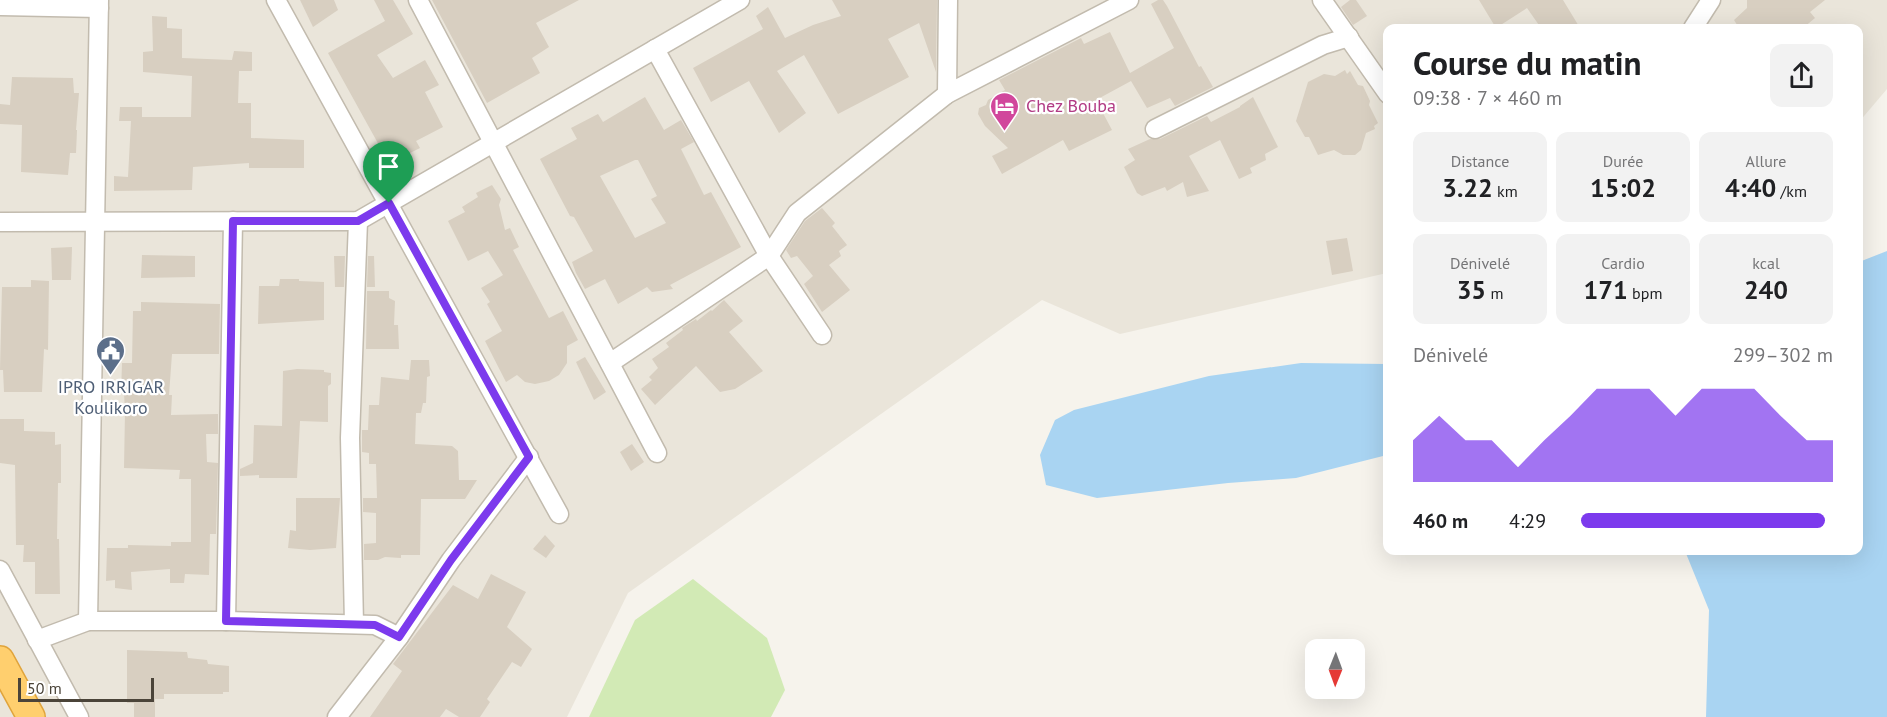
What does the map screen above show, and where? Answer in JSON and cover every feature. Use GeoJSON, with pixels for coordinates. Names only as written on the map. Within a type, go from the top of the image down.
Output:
{"type":"FeatureCollection","features":[{"type":"Feature","properties":{"kind":"highway"},"geometry":{"type":"LineString","coordinates":[[0,660],[31,717]]}},
{"type":"Feature","properties":{"kind":"street"},"geometry":{"type":"LineString","coordinates":[[276,0],[559,514]]}},
{"type":"Feature","properties":{"kind":"street"},"geometry":{"type":"LineString","coordinates":[[418,0],[657,453]]}},
{"type":"Feature","properties":{"kind":"street"},"geometry":{"type":"LineString","coordinates":[[0,222],[358,221],[740,0]]}},
{"type":"Feature","properties":{"kind":"street"},"geometry":{"type":"LineString","coordinates":[[947,94],[948,0]]}},
{"type":"Feature","properties":{"kind":"street"},"geometry":{"type":"LineString","coordinates":[[610,363],[769,256],[797,213],[947,94],[1129,0]]}},
{"type":"Feature","properties":{"kind":"street"},"geometry":{"type":"LineString","coordinates":[[1322,0],[1383,87]]}},
{"type":"Feature","properties":{"kind":"street"},"geometry":{"type":"LineString","coordinates":[[1696,24],[1712,0]]}},
{"type":"Feature","properties":{"kind":"street"},"geometry":{"type":"LineString","coordinates":[[0,6],[99,4],[88,621]]}},
{"type":"Feature","properties":{"kind":"street"},"geometry":{"type":"LineString","coordinates":[[1155,129],[1323,45],[1349,37]]}},
{"type":"Feature","properties":{"kind":"street"},"geometry":{"type":"LineString","coordinates":[[655,49],[769,256],[822,335]]}},
{"type":"Feature","properties":{"kind":"street"},"geometry":{"type":"LineString","coordinates":[[226,621],[233,221]]}},
{"type":"Feature","properties":{"kind":"street"},"geometry":{"type":"LineString","coordinates":[[354,624],[350,438],[358,221]]}},
{"type":"Feature","properties":{"kind":"street"},"geometry":{"type":"LineString","coordinates":[[337,717],[399,637],[451,560],[529,457]]}},
{"type":"Feature","properties":{"kind":"street"},"geometry":{"type":"LineString","coordinates":[[0,570],[79,717]]}},
{"type":"Feature","properties":{"kind":"street"},"geometry":{"type":"LineString","coordinates":[[38,639],[88,621],[226,621],[375,625],[399,637]]}},
{"type":"Feature","properties":{"kind":"shaded area"},"geometry":{"type":"Polygon","coordinates":[[[0,0],[1887,0],[1887,89],[1863,117],[1863,24],[1383,24],[1383,274],[1120,334],[1042,300],[628,593],[567,717],[0,717],[0,0]]]}},
{"type":"Feature","properties":{"kind":"green space"},"geometry":{"type":"Polygon","coordinates":[[[693,579],[767,638],[785,690],[771,717],[589,717],[635,620],[693,579]]]}},
{"type":"Feature","properties":{"kind":"water"},"geometry":{"type":"Polygon","coordinates":[[[1887,251],[1887,717],[1706,717],[1709,610],[1687,555],[1863,555],[1863,260],[1887,251]]]}},
{"type":"Feature","properties":{"kind":"water"},"geometry":{"type":"Polygon","coordinates":[[[1301,363],[1383,364],[1383,456],[1296,478],[1228,483],[1097,498],[1046,485],[1040,455],[1055,420],[1074,410],[1209,376],[1301,363]]]}},
{"type":"Feature","properties":{"kind":"building"},"geometry":{"type":"Polygon","coordinates":[[[300,0],[334,0],[338,10],[313,27],[300,0]]]}},
{"type":"Feature","properties":{"kind":"building"},"geometry":{"type":"Polygon","coordinates":[[[374,0],[393,0],[413,34],[377,55],[393,78],[425,60],[439,85],[425,92],[443,127],[416,141],[420,148],[406,155],[402,148],[385,156],[328,53],[385,21],[374,0]]]}},
{"type":"Feature","properties":{"kind":"building"},"geometry":{"type":"Polygon","coordinates":[[[432,0],[579,0],[536,23],[549,47],[532,58],[540,73],[487,103],[432,0]]]}},
{"type":"Feature","properties":{"kind":"building"},"geometry":{"type":"Polygon","coordinates":[[[832,0],[937,0],[936,72],[919,23],[888,39],[909,77],[838,114],[804,55],[777,71],[806,113],[779,133],[749,81],[711,102],[693,68],[763,29],[756,16],[768,7],[785,38],[813,25],[841,16],[832,0]]]}},
{"type":"Feature","properties":{"kind":"building"},"geometry":{"type":"Polygon","coordinates":[[[1163,0],[1167,6],[1199,67],[1201,66],[1213,87],[1175,106],[1170,98],[1147,108],[1131,81],[1096,100],[1112,130],[1069,151],[1063,140],[1002,174],[992,156],[1008,148],[985,126],[978,114],[979,108],[986,105],[988,100],[1005,90],[999,80],[1081,38],[1084,44],[1110,32],[1130,73],[1174,48],[1151,4],[1163,0]]]}},
{"type":"Feature","properties":{"kind":"building"},"geometry":{"type":"Polygon","coordinates":[[[1350,0],[1356,0],[1367,16],[1353,25],[1341,7],[1350,0]]]}},
{"type":"Feature","properties":{"kind":"building"},"geometry":{"type":"Polygon","coordinates":[[[1479,0],[1563,0],[1578,24],[1538,24],[1527,8],[1502,24],[1494,24],[1479,0]]]}},
{"type":"Feature","properties":{"kind":"building"},"geometry":{"type":"Polygon","coordinates":[[[1747,0],[1825,0],[1810,12],[1815,18],[1808,24],[1736,24],[1734,20],[1747,8],[1747,0]]]}},
{"type":"Feature","properties":{"kind":"building"},"geometry":{"type":"Polygon","coordinates":[[[152,16],[167,17],[167,28],[182,29],[182,58],[232,60],[234,51],[252,52],[252,71],[239,71],[238,103],[251,103],[251,138],[304,140],[304,168],[249,168],[249,163],[193,167],[192,190],[114,191],[114,176],[128,177],[131,121],[119,121],[120,107],[142,107],[142,117],[191,117],[192,76],[143,72],[143,52],[153,51],[152,16]]]}},
{"type":"Feature","properties":{"kind":"building"},"geometry":{"type":"Polygon","coordinates":[[[1345,70],[1347,74],[1350,71],[1358,85],[1363,86],[1378,123],[1374,126],[1375,129],[1366,133],[1361,150],[1355,155],[1343,155],[1334,150],[1318,155],[1309,137],[1305,137],[1296,121],[1308,82],[1324,74],[1335,76],[1345,70]]]}},
{"type":"Feature","properties":{"kind":"building"},"geometry":{"type":"Polygon","coordinates":[[[12,77],[73,78],[74,93],[79,93],[76,153],[70,153],[68,175],[21,172],[22,125],[0,124],[0,104],[10,105],[12,77]]]}},
{"type":"Feature","properties":{"kind":"building"},"geometry":{"type":"Polygon","coordinates":[[[645,97],[664,130],[681,120],[694,142],[681,149],[704,195],[711,192],[741,247],[670,285],[673,289],[652,292],[647,287],[618,304],[605,279],[585,289],[572,262],[593,251],[574,217],[570,216],[540,159],[577,139],[571,128],[598,114],[603,122],[645,97]],[[638,160],[600,176],[635,238],[666,223],[651,199],[657,196],[638,160]]]}},
{"type":"Feature","properties":{"kind":"building"},"geometry":{"type":"Polygon","coordinates":[[[1253,97],[1278,147],[1265,154],[1266,160],[1250,168],[1252,173],[1239,179],[1220,140],[1189,156],[1209,191],[1187,197],[1183,182],[1167,191],[1165,187],[1142,196],[1137,193],[1124,167],[1135,160],[1128,149],[1150,139],[1160,139],[1207,116],[1211,122],[1240,107],[1253,97]]]}},
{"type":"Feature","properties":{"kind":"building"},"geometry":{"type":"Polygon","coordinates":[[[492,185],[501,199],[499,205],[505,230],[510,228],[519,247],[513,250],[549,318],[563,311],[578,340],[567,346],[567,363],[559,375],[549,381],[535,384],[525,382],[517,375],[506,382],[485,341],[502,331],[487,304],[490,302],[481,288],[503,275],[488,251],[468,261],[448,221],[465,212],[462,207],[478,197],[476,193],[492,185]]]}},
{"type":"Feature","properties":{"kind":"building"},"geometry":{"type":"Polygon","coordinates":[[[822,208],[835,223],[832,226],[847,245],[839,251],[841,256],[829,265],[850,290],[822,312],[804,284],[813,276],[797,256],[791,258],[786,250],[805,221],[822,208]]]}},
{"type":"Feature","properties":{"kind":"building"},"geometry":{"type":"Polygon","coordinates":[[[1347,238],[1353,271],[1332,275],[1326,241],[1347,238]]]}},
{"type":"Feature","properties":{"kind":"building"},"geometry":{"type":"Polygon","coordinates":[[[72,247],[71,280],[52,280],[51,248],[72,247]]]}},
{"type":"Feature","properties":{"kind":"building"},"geometry":{"type":"Polygon","coordinates":[[[142,255],[195,256],[195,277],[141,278],[142,255]]]}},
{"type":"Feature","properties":{"kind":"building"},"geometry":{"type":"Polygon","coordinates":[[[334,256],[345,256],[344,287],[335,287],[334,256]]]}},
{"type":"Feature","properties":{"kind":"building"},"geometry":{"type":"Polygon","coordinates":[[[368,256],[374,256],[375,287],[367,287],[368,256]]]}},
{"type":"Feature","properties":{"kind":"building"},"geometry":{"type":"Polygon","coordinates":[[[280,279],[324,282],[324,320],[258,324],[259,286],[279,286],[280,279]]]}},
{"type":"Feature","properties":{"kind":"building"},"geometry":{"type":"Polygon","coordinates":[[[31,280],[49,281],[48,350],[44,349],[42,392],[4,392],[3,370],[0,370],[2,287],[31,287],[31,280]]]}},
{"type":"Feature","properties":{"kind":"building"},"geometry":{"type":"Polygon","coordinates":[[[367,291],[389,291],[389,298],[395,301],[394,325],[398,325],[399,349],[366,349],[367,291]]]}},
{"type":"Feature","properties":{"kind":"building"},"geometry":{"type":"Polygon","coordinates":[[[724,300],[743,321],[729,332],[763,371],[735,389],[720,392],[696,366],[655,405],[641,389],[652,380],[649,377],[658,368],[652,359],[669,347],[666,343],[683,330],[682,328],[712,311],[724,300]]]}},
{"type":"Feature","properties":{"kind":"building"},"geometry":{"type":"Polygon","coordinates":[[[141,302],[220,304],[219,354],[172,354],[169,395],[172,395],[171,415],[218,414],[218,434],[206,434],[207,462],[218,463],[216,534],[210,534],[209,575],[185,574],[184,583],[170,583],[170,569],[131,572],[132,590],[115,588],[115,580],[106,581],[107,548],[128,548],[128,545],[171,546],[171,542],[191,542],[191,479],[179,479],[180,470],[124,468],[125,412],[124,393],[121,393],[122,363],[132,363],[133,311],[141,311],[141,302]]]}},
{"type":"Feature","properties":{"kind":"building"},"geometry":{"type":"Polygon","coordinates":[[[585,357],[606,392],[594,400],[576,362],[585,357]]]}},
{"type":"Feature","properties":{"kind":"building"},"geometry":{"type":"Polygon","coordinates":[[[411,360],[429,360],[430,376],[427,377],[426,403],[423,403],[421,413],[416,413],[415,444],[452,446],[458,451],[459,480],[477,480],[465,499],[421,499],[420,555],[364,560],[364,544],[376,543],[376,513],[363,512],[363,498],[377,498],[376,464],[369,464],[369,453],[362,452],[362,430],[368,430],[369,405],[379,405],[381,377],[409,380],[411,360]]]}},
{"type":"Feature","properties":{"kind":"building"},"geometry":{"type":"Polygon","coordinates":[[[324,370],[324,372],[331,373],[331,384],[328,386],[328,422],[300,421],[297,478],[240,476],[240,469],[253,463],[254,425],[282,426],[283,371],[324,370]]]}},
{"type":"Feature","properties":{"kind":"building"},"geometry":{"type":"Polygon","coordinates":[[[0,419],[24,419],[24,431],[55,432],[55,445],[61,444],[57,539],[59,539],[60,594],[35,594],[35,562],[23,562],[24,545],[16,545],[15,465],[0,463],[0,419]]]}},
{"type":"Feature","properties":{"kind":"building"},"geometry":{"type":"Polygon","coordinates":[[[632,444],[644,462],[631,471],[620,452],[632,444]]]}},
{"type":"Feature","properties":{"kind":"building"},"geometry":{"type":"Polygon","coordinates":[[[296,498],[340,498],[336,548],[310,550],[288,548],[290,530],[296,531],[296,498]]]}},
{"type":"Feature","properties":{"kind":"building"},"geometry":{"type":"Polygon","coordinates":[[[545,535],[555,546],[546,558],[533,549],[545,535]]]}},
{"type":"Feature","properties":{"kind":"building"},"geometry":{"type":"Polygon","coordinates":[[[491,574],[526,592],[507,627],[532,649],[521,667],[512,662],[487,699],[490,702],[480,717],[459,717],[446,709],[440,717],[370,717],[402,671],[393,664],[453,585],[478,599],[491,574]]]}},
{"type":"Feature","properties":{"kind":"building"},"geometry":{"type":"Polygon","coordinates":[[[127,650],[187,652],[188,658],[207,660],[208,664],[229,666],[229,692],[223,692],[223,694],[164,694],[164,699],[155,699],[155,717],[134,717],[134,703],[127,703],[127,650]]]}},
{"type":"Feature","properties":{"kind":"place","name":"Chez Bouba"},"geometry":{"type":"Point","coordinates":[1005,132]}},
{"type":"Feature","properties":{"kind":"place","name":"IPRO IRRIGAR Koulikoro"},"geometry":{"type":"Point","coordinates":[111,376]}},
{"type":"Feature","properties":{"kind":"route"},"geometry":{"type":"LineString","coordinates":[[389,203],[529,457],[451,560],[399,637],[375,625],[226,621],[233,221],[358,221],[389,203]]}}]}
